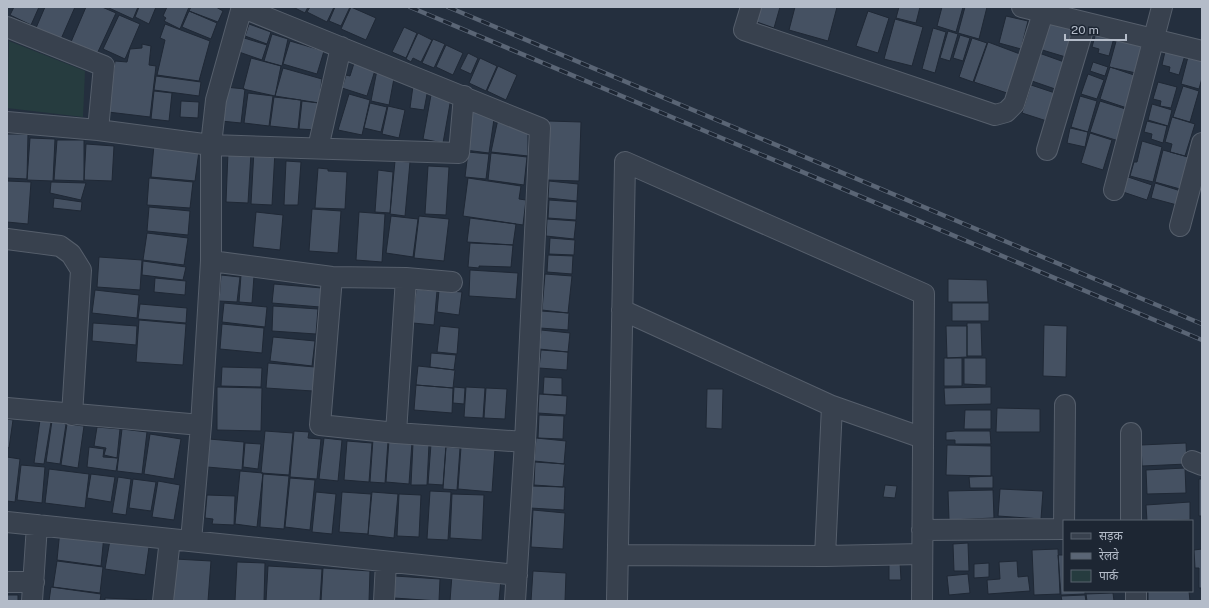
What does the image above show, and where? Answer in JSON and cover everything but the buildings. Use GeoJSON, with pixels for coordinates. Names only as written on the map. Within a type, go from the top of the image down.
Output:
{"type":"FeatureCollection","features":[{"type":"Feature","properties":{"kind":"street"},"geometry":{"type":"LineString","coordinates":[[190,541],[201,425],[211,261],[211,145],[216,100],[242,7],[540,128],[525,442],[515,601]]}},
{"type":"Feature","properties":{"kind":"street"},"geometry":{"type":"LineString","coordinates":[[751,7],[744,30],[995,115],[1006,112],[1014,104],[1044,10]]}},
{"type":"Feature","properties":{"kind":"street"},"geometry":{"type":"LineString","coordinates":[[1022,7],[1044,10],[1084,22],[1202,50]]}},
{"type":"Feature","properties":{"kind":"street"},"geometry":{"type":"LineString","coordinates":[[1114,190],[1162,7]]}},
{"type":"Feature","properties":{"kind":"street"},"geometry":{"type":"LineString","coordinates":[[1047,150],[1084,22]]}},
{"type":"Feature","properties":{"kind":"street"},"geometry":{"type":"LineString","coordinates":[[7,27],[104,66],[98,130]]}},
{"type":"Feature","properties":{"kind":"street"},"geometry":{"type":"LineString","coordinates":[[318,148],[341,47]]}},
{"type":"Feature","properties":{"kind":"street"},"geometry":{"type":"LineString","coordinates":[[7,122],[98,130],[211,145],[459,153],[464,96]]}},
{"type":"Feature","properties":{"kind":"street"},"geometry":{"type":"LineString","coordinates":[[1180,226],[1202,143]]}},
{"type":"Feature","properties":{"kind":"street"},"geometry":{"type":"LineString","coordinates":[[617,601],[625,162],[924,294],[922,601]]}},
{"type":"Feature","properties":{"kind":"street"},"geometry":{"type":"LineString","coordinates":[[7,239],[60,246],[71,254],[81,270],[72,414]]}},
{"type":"Feature","properties":{"kind":"street"},"geometry":{"type":"LineString","coordinates":[[211,261],[332,277],[406,278],[452,282]]}},
{"type":"Feature","properties":{"kind":"street"},"geometry":{"type":"LineString","coordinates":[[332,277],[320,425],[396,433],[525,442]]}},
{"type":"Feature","properties":{"kind":"street"},"geometry":{"type":"LineString","coordinates":[[396,433],[406,278]]}},
{"type":"Feature","properties":{"kind":"street"},"geometry":{"type":"LineString","coordinates":[[622,310],[832,406],[923,438]]}},
{"type":"Feature","properties":{"kind":"street"},"geometry":{"type":"LineString","coordinates":[[1064,520],[1065,405]]}},
{"type":"Feature","properties":{"kind":"street"},"geometry":{"type":"LineString","coordinates":[[825,556],[832,406]]}},
{"type":"Feature","properties":{"kind":"street"},"geometry":{"type":"LineString","coordinates":[[7,408],[201,425]]}},
{"type":"Feature","properties":{"kind":"street"},"geometry":{"type":"LineString","coordinates":[[1131,433],[1131,520]]}},
{"type":"Feature","properties":{"kind":"street"},"geometry":{"type":"LineString","coordinates":[[7,522],[517,575]]}},
{"type":"Feature","properties":{"kind":"street"},"geometry":{"type":"LineString","coordinates":[[7,582],[33,591],[38,525]]}},
{"type":"Feature","properties":{"kind":"street"},"geometry":{"type":"LineString","coordinates":[[922,530],[1063,530]]}},
{"type":"Feature","properties":{"kind":"street"},"geometry":{"type":"LineString","coordinates":[[163,601],[170,539]]}},
{"type":"Feature","properties":{"kind":"street"},"geometry":{"type":"LineString","coordinates":[[618,555],[825,556],[922,554]]}},
{"type":"Feature","properties":{"kind":"street"},"geometry":{"type":"LineString","coordinates":[[384,601],[386,562]]}},
{"type":"Feature","properties":{"kind":"green space"},"geometry":{"type":"Polygon","coordinates":[[[9,41],[85,71],[83,117],[7,108],[9,41]]]}},
{"type":"Feature","properties":{"kind":"railway"},"geometry":{"type":"LineString","coordinates":[[410,7],[1202,340]]}},
{"type":"Feature","properties":{"kind":"railway"},"geometry":{"type":"LineString","coordinates":[[448,7],[1202,324]]}}]}
